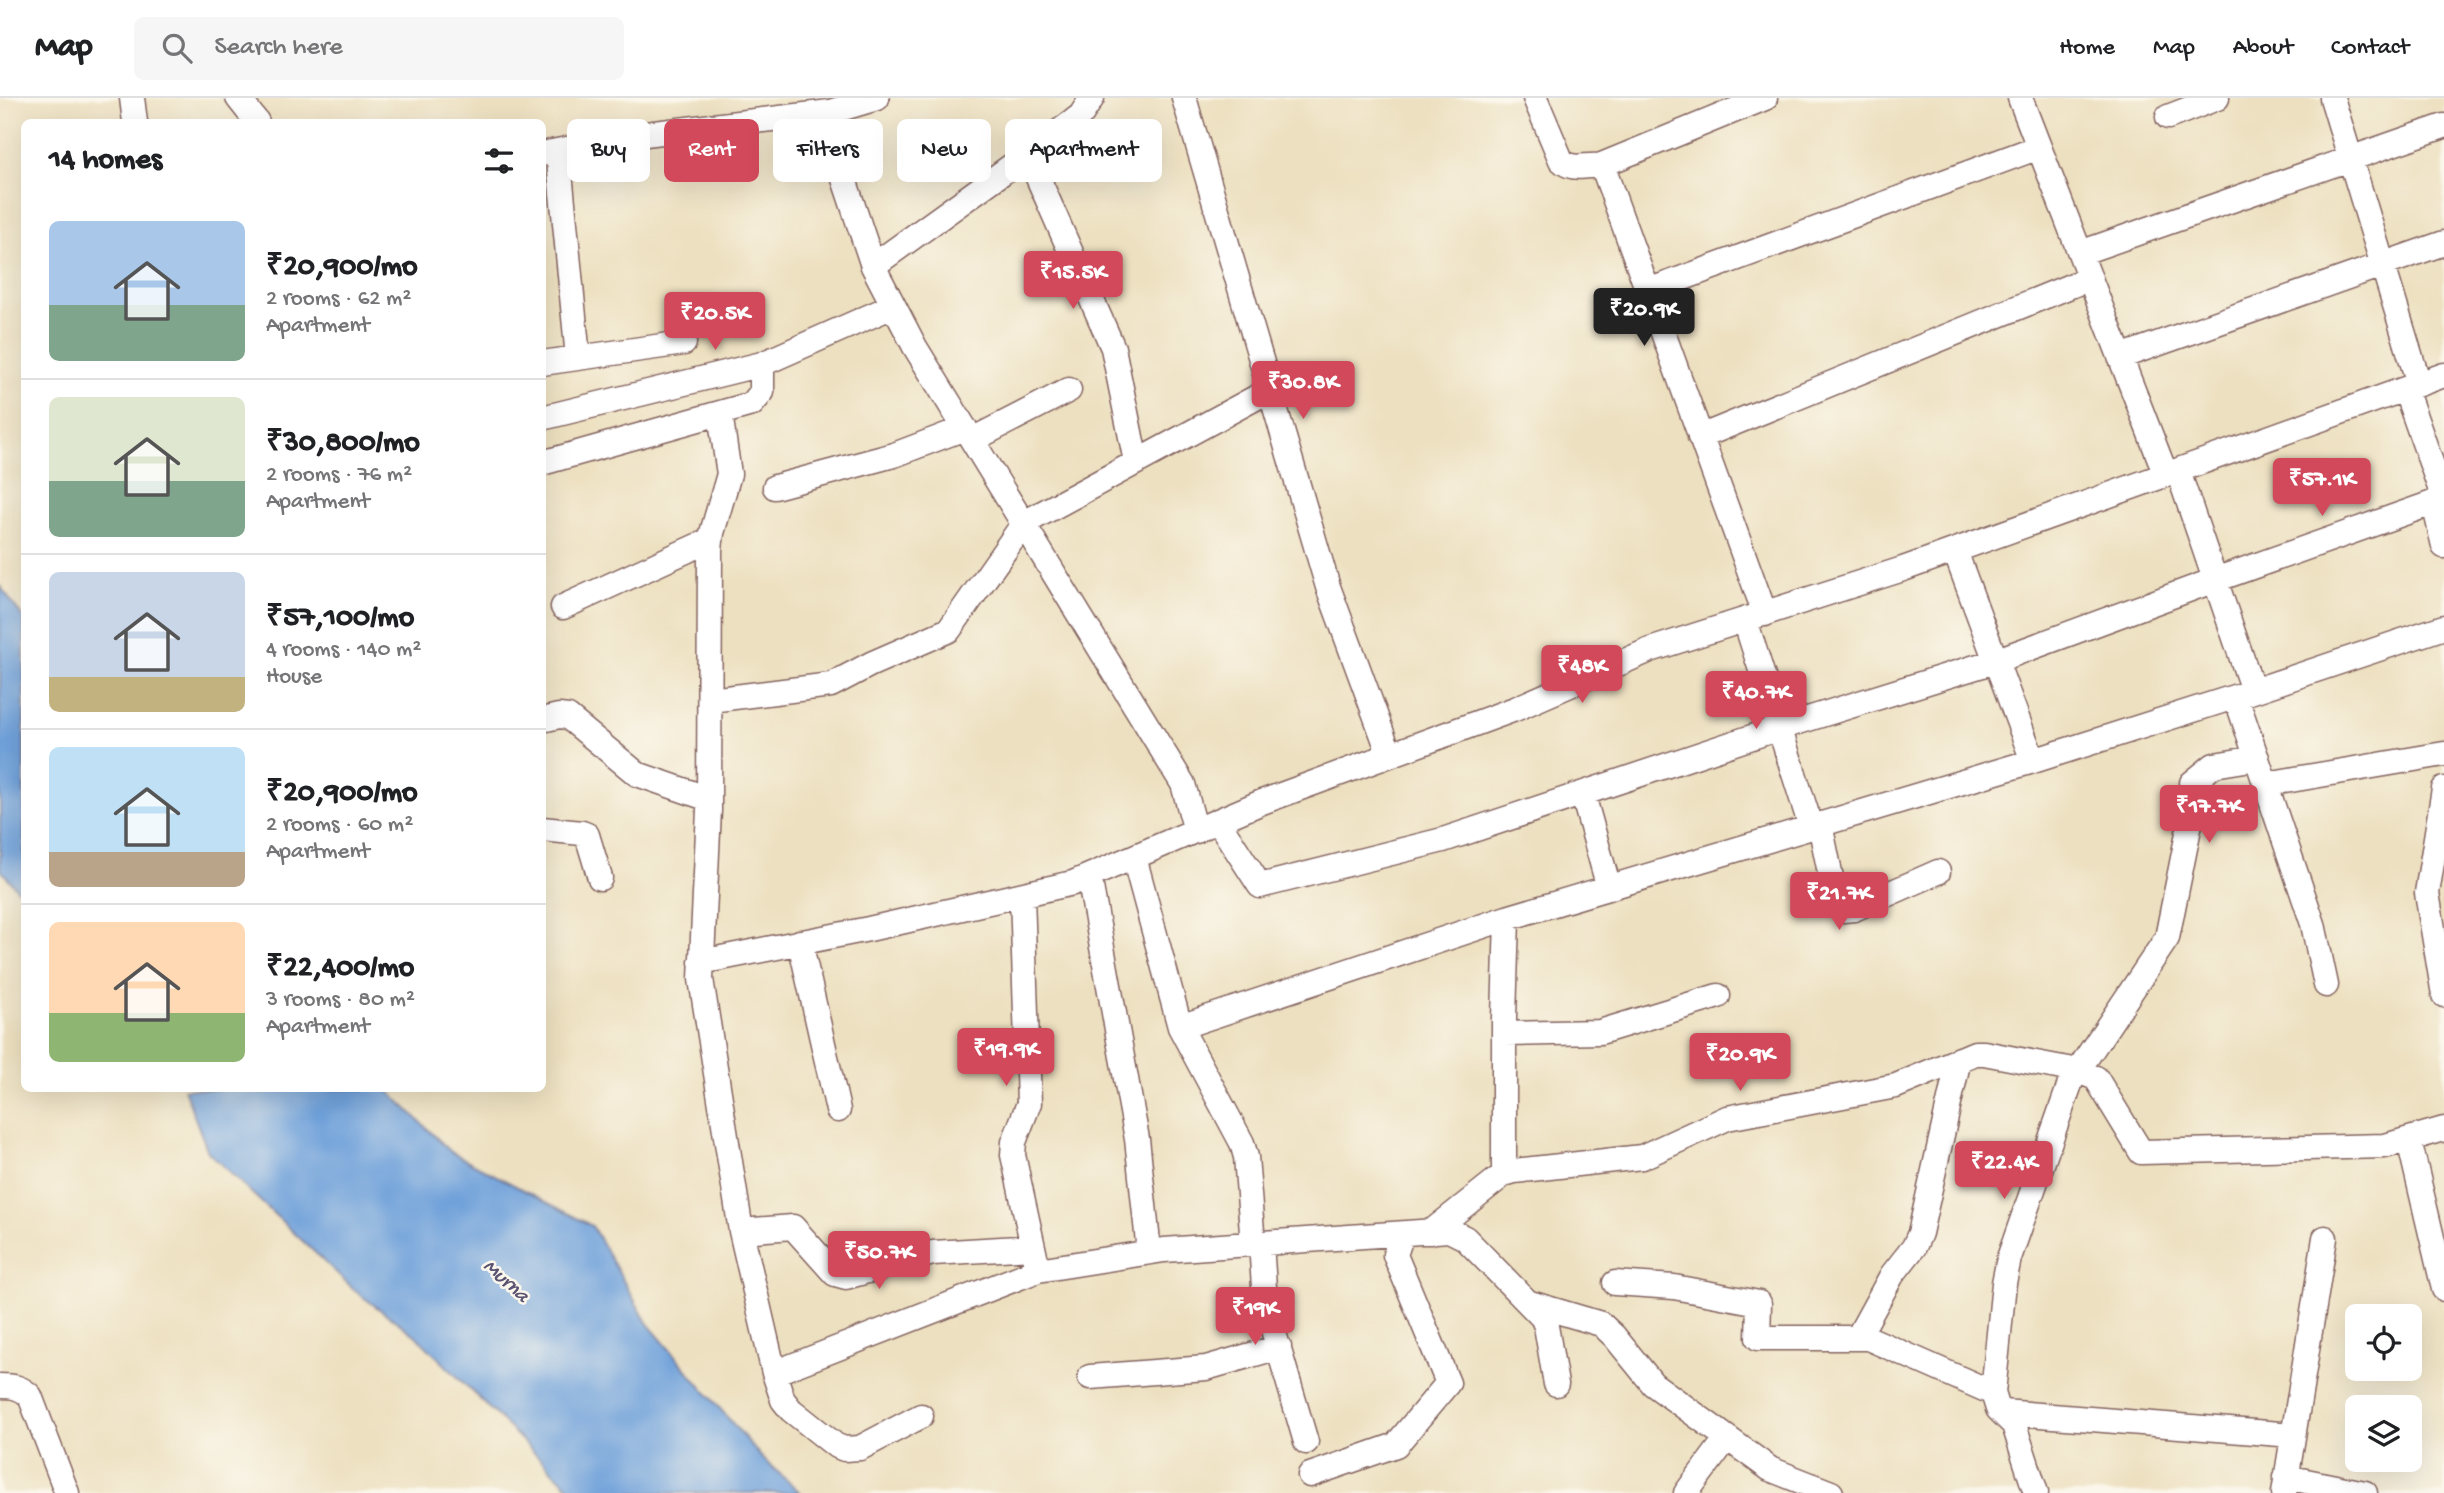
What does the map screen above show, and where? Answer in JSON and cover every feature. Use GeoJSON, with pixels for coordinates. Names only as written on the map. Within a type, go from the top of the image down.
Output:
{"type":"FeatureCollection","features":[{"type":"Feature","properties":{"kind":"street"},"geometry":{"type":"LineString","coordinates":[[132,98],[135,119]]}},
{"type":"Feature","properties":{"kind":"street"},"geometry":{"type":"LineString","coordinates":[[238,98],[255,119]]}},
{"type":"Feature","properties":{"kind":"street"},"geometry":{"type":"LineString","coordinates":[[578,358],[550,152],[637,135],[822,113],[845,109],[877,98]]}},
{"type":"Feature","properties":{"kind":"street"},"geometry":{"type":"LineString","coordinates":[[1077,119],[1092,98]]}},
{"type":"Feature","properties":{"kind":"street"},"geometry":{"type":"LineString","coordinates":[[1184,98],[1328,587],[1390,755]]}},
{"type":"Feature","properties":{"kind":"street"},"geometry":{"type":"LineString","coordinates":[[1535,98],[1565,164],[1577,167],[1599,166],[1765,98]]}},
{"type":"Feature","properties":{"kind":"street"},"geometry":{"type":"LineString","coordinates":[[2020,98],[2120,357],[2172,473],[2215,580],[2245,694],[2257,758],[2316,934],[2326,985]]}},
{"type":"Feature","properties":{"kind":"street"},"geometry":{"type":"LineString","coordinates":[[2168,117],[2217,98]]}},
{"type":"Feature","properties":{"kind":"street"},"geometry":{"type":"LineString","coordinates":[[2332,98],[2384,266],[2441,501],[2444,547]]}},
{"type":"Feature","properties":{"kind":"street"},"geometry":{"type":"LineString","coordinates":[[822,113],[873,265],[915,347],[1207,826],[1260,886],[1443,840],[1779,728],[1995,661],[2441,501]]}},
{"type":"Feature","properties":{"kind":"street"},"geometry":{"type":"LineString","coordinates":[[2080,253],[2444,126]]}},
{"type":"Feature","properties":{"kind":"street"},"geometry":{"type":"LineString","coordinates":[[1648,291],[2039,147]]}},
{"type":"Feature","properties":{"kind":"street"},"geometry":{"type":"LineString","coordinates":[[1599,166],[1604,170],[1700,437],[1755,617],[1779,728],[1816,826],[1836,902],[1843,910],[1854,909],[1938,872]]}},
{"type":"Feature","properties":{"kind":"street"},"geometry":{"type":"LineString","coordinates":[[873,265],[1005,171]]}},
{"type":"Feature","properties":{"kind":"street"},"geometry":{"type":"LineString","coordinates":[[1040,182],[1113,348],[1136,462]]}},
{"type":"Feature","properties":{"kind":"street"},"geometry":{"type":"LineString","coordinates":[[2120,357],[2444,243]]}},
{"type":"Feature","properties":{"kind":"street"},"geometry":{"type":"LineString","coordinates":[[1700,437],[2090,278]]}},
{"type":"Feature","properties":{"kind":"street"},"geometry":{"type":"LineString","coordinates":[[546,417],[762,363],[893,306]]}},
{"type":"Feature","properties":{"kind":"street"},"geometry":{"type":"LineString","coordinates":[[546,362],[684,343]]}},
{"type":"Feature","properties":{"kind":"street"},"geometry":{"type":"LineString","coordinates":[[546,462],[752,404],[760,397],[762,363]]}},
{"type":"Feature","properties":{"kind":"street"},"geometry":{"type":"LineString","coordinates":[[701,962],[1073,883],[1262,802],[1515,709],[1650,650],[1955,551],[2444,375]]}},
{"type":"Feature","properties":{"kind":"street"},"geometry":{"type":"LineString","coordinates":[[775,487],[969,434],[1069,390]]}},
{"type":"Feature","properties":{"kind":"street"},"geometry":{"type":"LineString","coordinates":[[710,700],[831,685],[871,664],[949,630],[1024,523],[1270,390]]}},
{"type":"Feature","properties":{"kind":"street"},"geometry":{"type":"LineString","coordinates":[[720,413],[729,474],[710,540],[709,799],[701,979],[741,1231],[774,1373],[783,1400],[790,1410],[835,1445],[844,1448],[860,1448],[921,1416]]}},
{"type":"Feature","properties":{"kind":"street"},"geometry":{"type":"LineString","coordinates":[[563,607],[710,540]]}},
{"type":"Feature","properties":{"kind":"street"},"geometry":{"type":"LineString","coordinates":[[1955,551],[2033,761]]}},
{"type":"Feature","properties":{"kind":"street"},"geometry":{"type":"LineString","coordinates":[[1180,1027],[1507,918],[2033,761],[2444,627]]}},
{"type":"Feature","properties":{"kind":"street"},"geometry":{"type":"LineString","coordinates":[[546,719],[568,717],[637,774],[709,799]]}},
{"type":"Feature","properties":{"kind":"street"},"geometry":{"type":"LineString","coordinates":[[2266,784],[2444,754]]}},
{"type":"Feature","properties":{"kind":"street"},"geometry":{"type":"LineString","coordinates":[[2036,1493],[2014,1425],[1998,1403],[2004,1283],[2009,1258],[2067,1089],[2167,938],[2192,813],[2192,783],[2214,765],[2257,758]]}},
{"type":"Feature","properties":{"kind":"street"},"geometry":{"type":"LineString","coordinates":[[2444,789],[2440,837],[2427,893],[2444,995]]}},
{"type":"Feature","properties":{"kind":"street"},"geometry":{"type":"LineString","coordinates":[[1583,794],[1609,888]]}},
{"type":"Feature","properties":{"kind":"street"},"geometry":{"type":"LineString","coordinates":[[546,829],[587,835],[600,878]]}},
{"type":"Feature","properties":{"kind":"street"},"geometry":{"type":"LineString","coordinates":[[1134,857],[1180,1027],[1242,1143],[1265,1302],[1306,1442]]}},
{"type":"Feature","properties":{"kind":"street"},"geometry":{"type":"LineString","coordinates":[[1089,876],[1138,1139],[1149,1252]]}},
{"type":"Feature","properties":{"kind":"street"},"geometry":{"type":"LineString","coordinates":[[1022,895],[1029,1103],[1014,1142],[1013,1156],[1035,1258]]}},
{"type":"Feature","properties":{"kind":"street"},"geometry":{"type":"LineString","coordinates":[[1504,1174],[1507,918]]}},
{"type":"Feature","properties":{"kind":"street"},"geometry":{"type":"LineString","coordinates":[[800,942],[838,1110]]}},
{"type":"Feature","properties":{"kind":"street"},"geometry":{"type":"LineString","coordinates":[[1504,1034],[1600,1032],[1718,996]]}},
{"type":"Feature","properties":{"kind":"street"},"geometry":{"type":"LineString","coordinates":[[1431,1232],[1504,1174],[1643,1157],[1727,1118],[1896,1086],[1975,1053],[2078,1071],[2096,1078],[2141,1152],[2385,1146],[2444,1129]]}},
{"type":"Feature","properties":{"kind":"street"},"geometry":{"type":"LineString","coordinates":[[1858,1337],[1892,1275],[1914,1247],[1920,1233],[1959,1059]]}},
{"type":"Feature","properties":{"kind":"street"},"geometry":{"type":"LineString","coordinates":[[2409,1140],[2444,1289]]}},
{"type":"Feature","properties":{"kind":"street"},"geometry":{"type":"LineString","coordinates":[[741,1231],[793,1227],[835,1274],[846,1277],[933,1253],[1035,1258],[1449,1230],[1465,1238],[1531,1303],[1546,1326],[1556,1384]]}},
{"type":"Feature","properties":{"kind":"street"},"geometry":{"type":"LineString","coordinates":[[1310,1475],[1396,1445],[1448,1383],[1395,1255],[1402,1234]]}},
{"type":"Feature","properties":{"kind":"street"},"geometry":{"type":"LineString","coordinates":[[2325,1238],[2285,1485],[2365,1493]]}},
{"type":"Feature","properties":{"kind":"street"},"geometry":{"type":"LineString","coordinates":[[774,1373],[1035,1258]]}},
{"type":"Feature","properties":{"kind":"street"},"geometry":{"type":"LineString","coordinates":[[1615,1283],[1674,1287],[1759,1303],[1758,1338],[1858,1337],[1881,1342],[1998,1403],[2293,1435]]}},
{"type":"Feature","properties":{"kind":"street"},"geometry":{"type":"LineString","coordinates":[[1531,1303],[1601,1324],[1653,1384],[1770,1469],[1831,1493]]}},
{"type":"Feature","properties":{"kind":"street"},"geometry":{"type":"LineString","coordinates":[[1090,1377],[1206,1368],[1279,1347]]}},
{"type":"Feature","properties":{"kind":"street"},"geometry":{"type":"LineString","coordinates":[[0,1387],[14,1386],[30,1396],[67,1493]]}},
{"type":"Feature","properties":{"kind":"street"},"geometry":{"type":"LineString","coordinates":[[1695,1489],[1727,1438]]}},
{"type":"Feature","properties":{"kind":"water"},"geometry":{"type":"Polygon","coordinates":[[[0,586],[21,615],[21,894],[0,869],[0,586]]]}},
{"type":"Feature","properties":{"kind":"water","name":"Murna"},"geometry":{"type":"Polygon","coordinates":[[[185,1092],[390,1092],[451,1152],[592,1226],[648,1324],[762,1458],[801,1493],[575,1493],[415,1335],[359,1294],[208,1152],[185,1092]]]}}]}
